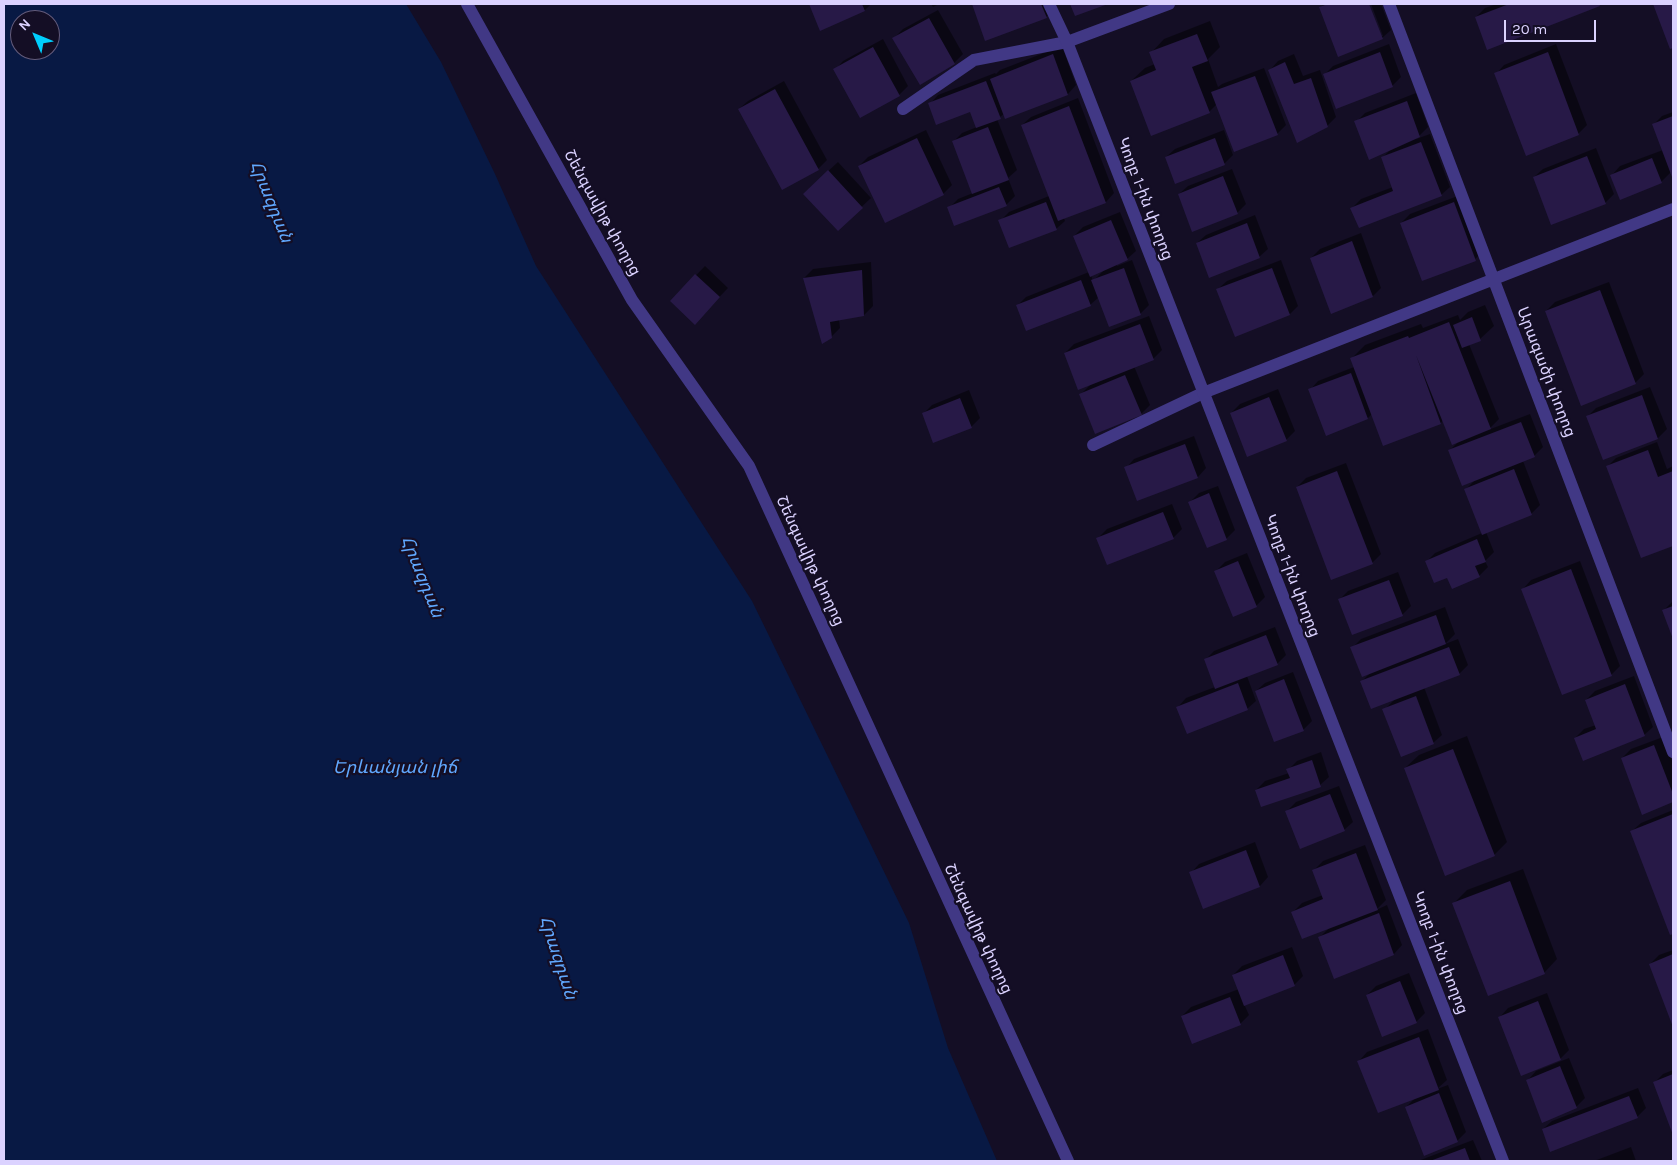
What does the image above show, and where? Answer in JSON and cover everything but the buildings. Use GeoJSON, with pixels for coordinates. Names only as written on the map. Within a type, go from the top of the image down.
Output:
{"type":"FeatureCollection","features":[{"type":"Feature","properties":{"kind":"street","name":"Շենգավիթ փողոց"},"geometry":{"type":"LineString","coordinates":[[467,4],[632,300],[749,466],[1068,1161]]}},
{"type":"Feature","properties":{"kind":"street","name":"Կողբ 1-ին փողոց"},"geometry":{"type":"LineString","coordinates":[[1049,4],[1066,42],[1503,1161]]}},
{"type":"Feature","properties":{"kind":"street"},"geometry":{"type":"LineString","coordinates":[[903,109],[974,60],[1066,42],[1170,4]]}},
{"type":"Feature","properties":{"kind":"street","name":"Արագածի փողոց"},"geometry":{"type":"LineString","coordinates":[[1389,4],[1673,752]]}},
{"type":"Feature","properties":{"kind":"street"},"geometry":{"type":"LineString","coordinates":[[1093,445],[1203,393],[1673,210]]}},
{"type":"Feature","properties":{"kind":"water","name":"Երևանյան լիճ"},"geometry":{"type":"Polygon","coordinates":[[[4,4],[406,4],[441,62],[495,174],[536,266],[752,601],[909,923],[948,1048],[997,1161],[4,1161],[4,4]]]}},
{"type":"Feature","properties":{"kind":"water label","name":"Հրազդան"},"geometry":{"type":"Point","coordinates":[271,202]}},
{"type":"Feature","properties":{"kind":"water label","name":"Հրազդան"},"geometry":{"type":"Point","coordinates":[422,577]}},
{"type":"Feature","properties":{"kind":"water label","name":"Հրազդան"},"geometry":{"type":"Point","coordinates":[558,958]}}]}
